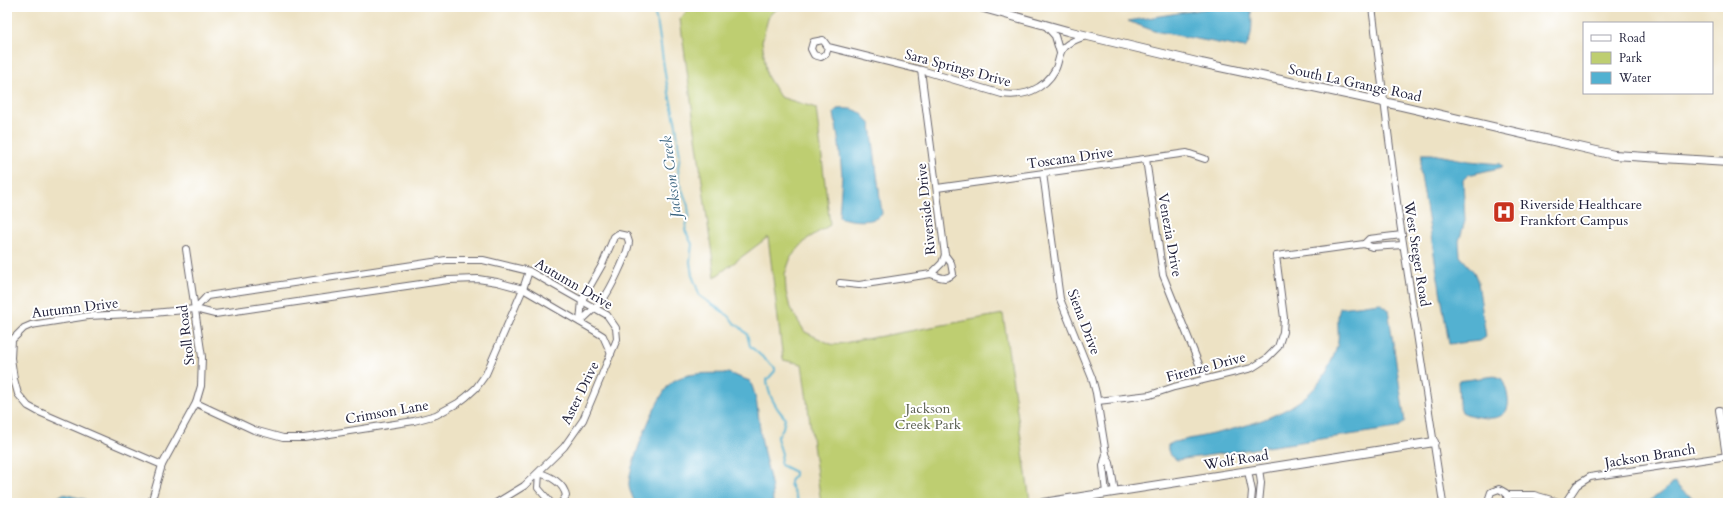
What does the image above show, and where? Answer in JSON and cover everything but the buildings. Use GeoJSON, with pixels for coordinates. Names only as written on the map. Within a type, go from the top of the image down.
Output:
{"type":"FeatureCollection","features":[{"type":"Feature","properties":{"kind":"main road","name":"South La Grange Road"},"geometry":{"type":"LineString","coordinates":[[980,7],[1086,36],[1202,64],[1614,155],[1728,162]]}},
{"type":"Feature","properties":{"kind":"main road","name":"Wolf Road"},"geometry":{"type":"LineString","coordinates":[[1043,503],[1434,442]]}},
{"type":"Feature","properties":{"kind":"street","name":"West Steger Road"},"geometry":{"type":"LineString","coordinates":[[1372,7],[1402,235],[1443,503]]}},
{"type":"Feature","properties":{"kind":"street"},"geometry":{"type":"LineString","coordinates":[[1044,25],[1055,36],[1060,53],[1072,42],[1086,36]]}},
{"type":"Feature","properties":{"kind":"street","name":"Sara Springs Drive"},"geometry":{"type":"LineString","coordinates":[[828,47],[921,70],[1012,96],[1032,91],[1047,80],[1055,69],[1060,53]]}},
{"type":"Feature","properties":{"kind":"street","name":"Riverside Drive"},"geometry":{"type":"LineString","coordinates":[[840,283],[859,285],[931,274],[942,263],[945,255],[921,70]]}},
{"type":"Feature","properties":{"kind":"street","name":"Toscana Drive"},"geometry":{"type":"LineString","coordinates":[[937,188],[1187,153],[1205,159]]}},
{"type":"Feature","properties":{"kind":"street","name":"Venezia Drive"},"geometry":{"type":"LineString","coordinates":[[1146,159],[1163,275],[1206,379]]}},
{"type":"Feature","properties":{"kind":"street","name":"Siena Drive"},"geometry":{"type":"LineString","coordinates":[[1043,173],[1060,299],[1092,378],[1098,401],[1106,454],[1110,463],[1115,492]]}},
{"type":"Feature","properties":{"kind":"street"},"geometry":{"type":"LineString","coordinates":[[618,234],[624,235],[629,239],[629,246],[618,271],[601,302],[594,307],[580,322],[582,300],[602,265],[614,237],[618,234]]}},
{"type":"Feature","properties":{"kind":"street","name":"Firenze Drive"},"geometry":{"type":"LineString","coordinates":[[1364,244],[1369,239],[1402,235]]}},
{"type":"Feature","properties":{"kind":"street","name":"Firenze Drive"},"geometry":{"type":"LineString","coordinates":[[1098,401],[1150,395],[1252,368],[1266,360],[1278,347],[1283,332],[1284,318],[1276,256],[1364,244],[1372,247],[1404,245]]}},
{"type":"Feature","properties":{"kind":"street","name":"Stoll Road"},"geometry":{"type":"LineString","coordinates":[[151,503],[162,465],[196,403],[201,386],[202,357],[186,249]]}},
{"type":"Feature","properties":{"kind":"street"},"geometry":{"type":"LineString","coordinates":[[931,274],[944,278],[949,278],[953,274],[951,263],[945,255]]}},
{"type":"Feature","properties":{"kind":"street","name":"Autumn Drive"},"geometry":{"type":"LineString","coordinates":[[195,309],[207,296],[446,260],[483,260],[529,271],[607,315],[616,328],[617,339],[611,354]]}},
{"type":"Feature","properties":{"kind":"street","name":"Crimson Lane"},"geometry":{"type":"LineString","coordinates":[[196,403],[254,430],[283,438],[304,438],[426,418],[458,404],[476,388],[492,362],[523,289],[529,271]]}},
{"type":"Feature","properties":{"kind":"street","name":"Autumn Drive"},"geometry":{"type":"LineString","coordinates":[[162,465],[28,406],[15,386],[11,358],[12,340],[17,333],[31,325],[88,316],[153,313],[195,309],[215,314],[461,279],[497,282],[523,289],[603,336],[611,354]]}},
{"type":"Feature","properties":{"kind":"street","name":"Aster Drive"},"geometry":{"type":"LineString","coordinates":[[496,503],[513,494],[539,473],[564,447],[583,420],[611,354]]}},
{"type":"Feature","properties":{"kind":"street"},"geometry":{"type":"LineString","coordinates":[[1719,410],[1727,456]]}},
{"type":"Feature","properties":{"kind":"street","name":"Siena Drive"},"geometry":{"type":"LineString","coordinates":[[1106,454],[1103,466],[1106,493]]}},
{"type":"Feature","properties":{"kind":"street","name":"Jackson Branch"},"geometry":{"type":"LineString","coordinates":[[1565,503],[1577,485],[1590,477],[1727,456]]}},
{"type":"Feature","properties":{"kind":"street"},"geometry":{"type":"LineString","coordinates":[[1259,469],[1261,483],[1259,503]]}},
{"type":"Feature","properties":{"kind":"street"},"geometry":{"type":"LineString","coordinates":[[1248,471],[1252,491],[1251,503]]}},
{"type":"Feature","properties":{"kind":"street"},"geometry":{"type":"LineString","coordinates":[[551,503],[538,488],[539,473],[552,477],[564,490],[566,496],[561,503]]}},
{"type":"Feature","properties":{"kind":"street"},"geometry":{"type":"LineString","coordinates":[[1491,503],[1490,495],[1496,489],[1502,489],[1508,495],[1534,495],[1562,503]]}},
{"type":"Feature","properties":{"kind":"street"},"geometry":{"type":"LineString","coordinates":[[1506,503],[1508,495]]}},
{"type":"Feature","properties":{"kind":"green space","name":"Jackson Creek Park"},"geometry":{"type":"Polygon","coordinates":[[[691,7],[780,7],[769,15],[762,41],[767,76],[780,97],[816,108],[830,225],[807,239],[791,257],[785,274],[786,292],[790,308],[805,332],[833,345],[1003,314],[1030,501],[1019,503],[821,503],[802,364],[783,360],[768,237],[715,277],[680,19],[691,7]]]}},
{"type":"Feature","properties":{"kind":"water"},"geometry":{"type":"Polygon","coordinates":[[[1217,7],[1250,7],[1252,16],[1251,34],[1248,45],[1245,48],[1154,31],[1128,21],[1217,7]]]}},
{"type":"Feature","properties":{"kind":"water"},"geometry":{"type":"Polygon","coordinates":[[[837,109],[853,109],[864,116],[871,125],[882,214],[874,219],[862,221],[849,220],[839,217],[842,175],[834,113],[837,109]]]}},
{"type":"Feature","properties":{"kind":"water"},"geometry":{"type":"Polygon","coordinates":[[[1422,154],[1432,154],[1469,161],[1500,164],[1503,167],[1468,175],[1463,180],[1465,221],[1459,241],[1460,256],[1474,272],[1478,282],[1486,337],[1480,341],[1449,344],[1420,170],[1422,154]]]}},
{"type":"Feature","properties":{"kind":"water"},"geometry":{"type":"Polygon","coordinates":[[[1380,303],[1388,309],[1405,422],[1397,428],[1177,460],[1172,457],[1168,450],[1168,445],[1174,442],[1215,434],[1260,421],[1281,412],[1300,401],[1316,387],[1334,356],[1338,341],[1338,320],[1340,308],[1380,303]]]}},
{"type":"Feature","properties":{"kind":"water"},"geometry":{"type":"Polygon","coordinates":[[[728,373],[750,381],[753,388],[757,403],[763,450],[772,488],[773,503],[635,503],[629,485],[630,474],[645,430],[659,399],[666,388],[678,378],[685,376],[728,373]]]}},
{"type":"Feature","properties":{"kind":"water"},"geometry":{"type":"Polygon","coordinates":[[[1495,376],[1502,379],[1505,386],[1508,400],[1506,412],[1495,418],[1486,418],[1462,412],[1459,404],[1458,381],[1495,376]]]}},
{"type":"Feature","properties":{"kind":"water"},"geometry":{"type":"Polygon","coordinates":[[[1675,482],[1681,490],[1701,503],[1647,503],[1675,482]]]}},
{"type":"Feature","properties":{"kind":"water"},"geometry":{"type":"Polygon","coordinates":[[[63,494],[84,499],[92,503],[55,503],[58,497],[63,494]]]}},
{"type":"Feature","properties":{"kind":"waterway","name":"Jackson Creek"},"geometry":{"type":"LineString","coordinates":[[653,7],[658,26],[666,80],[676,125],[680,156],[678,168],[679,181],[688,206],[689,216],[685,230],[692,244],[690,262],[692,275],[700,296],[729,316],[734,323],[747,334],[750,346],[775,368],[775,371],[767,380],[773,400],[785,418],[783,428],[777,438],[782,454],[780,462],[781,465],[795,472],[790,484],[799,503]]}},
{"type":"Feature","properties":{"kind":"place","name":"Riverside Healthcare Frankfort Campus"},"geometry":{"type":"Point","coordinates":[1504,212]}}]}
